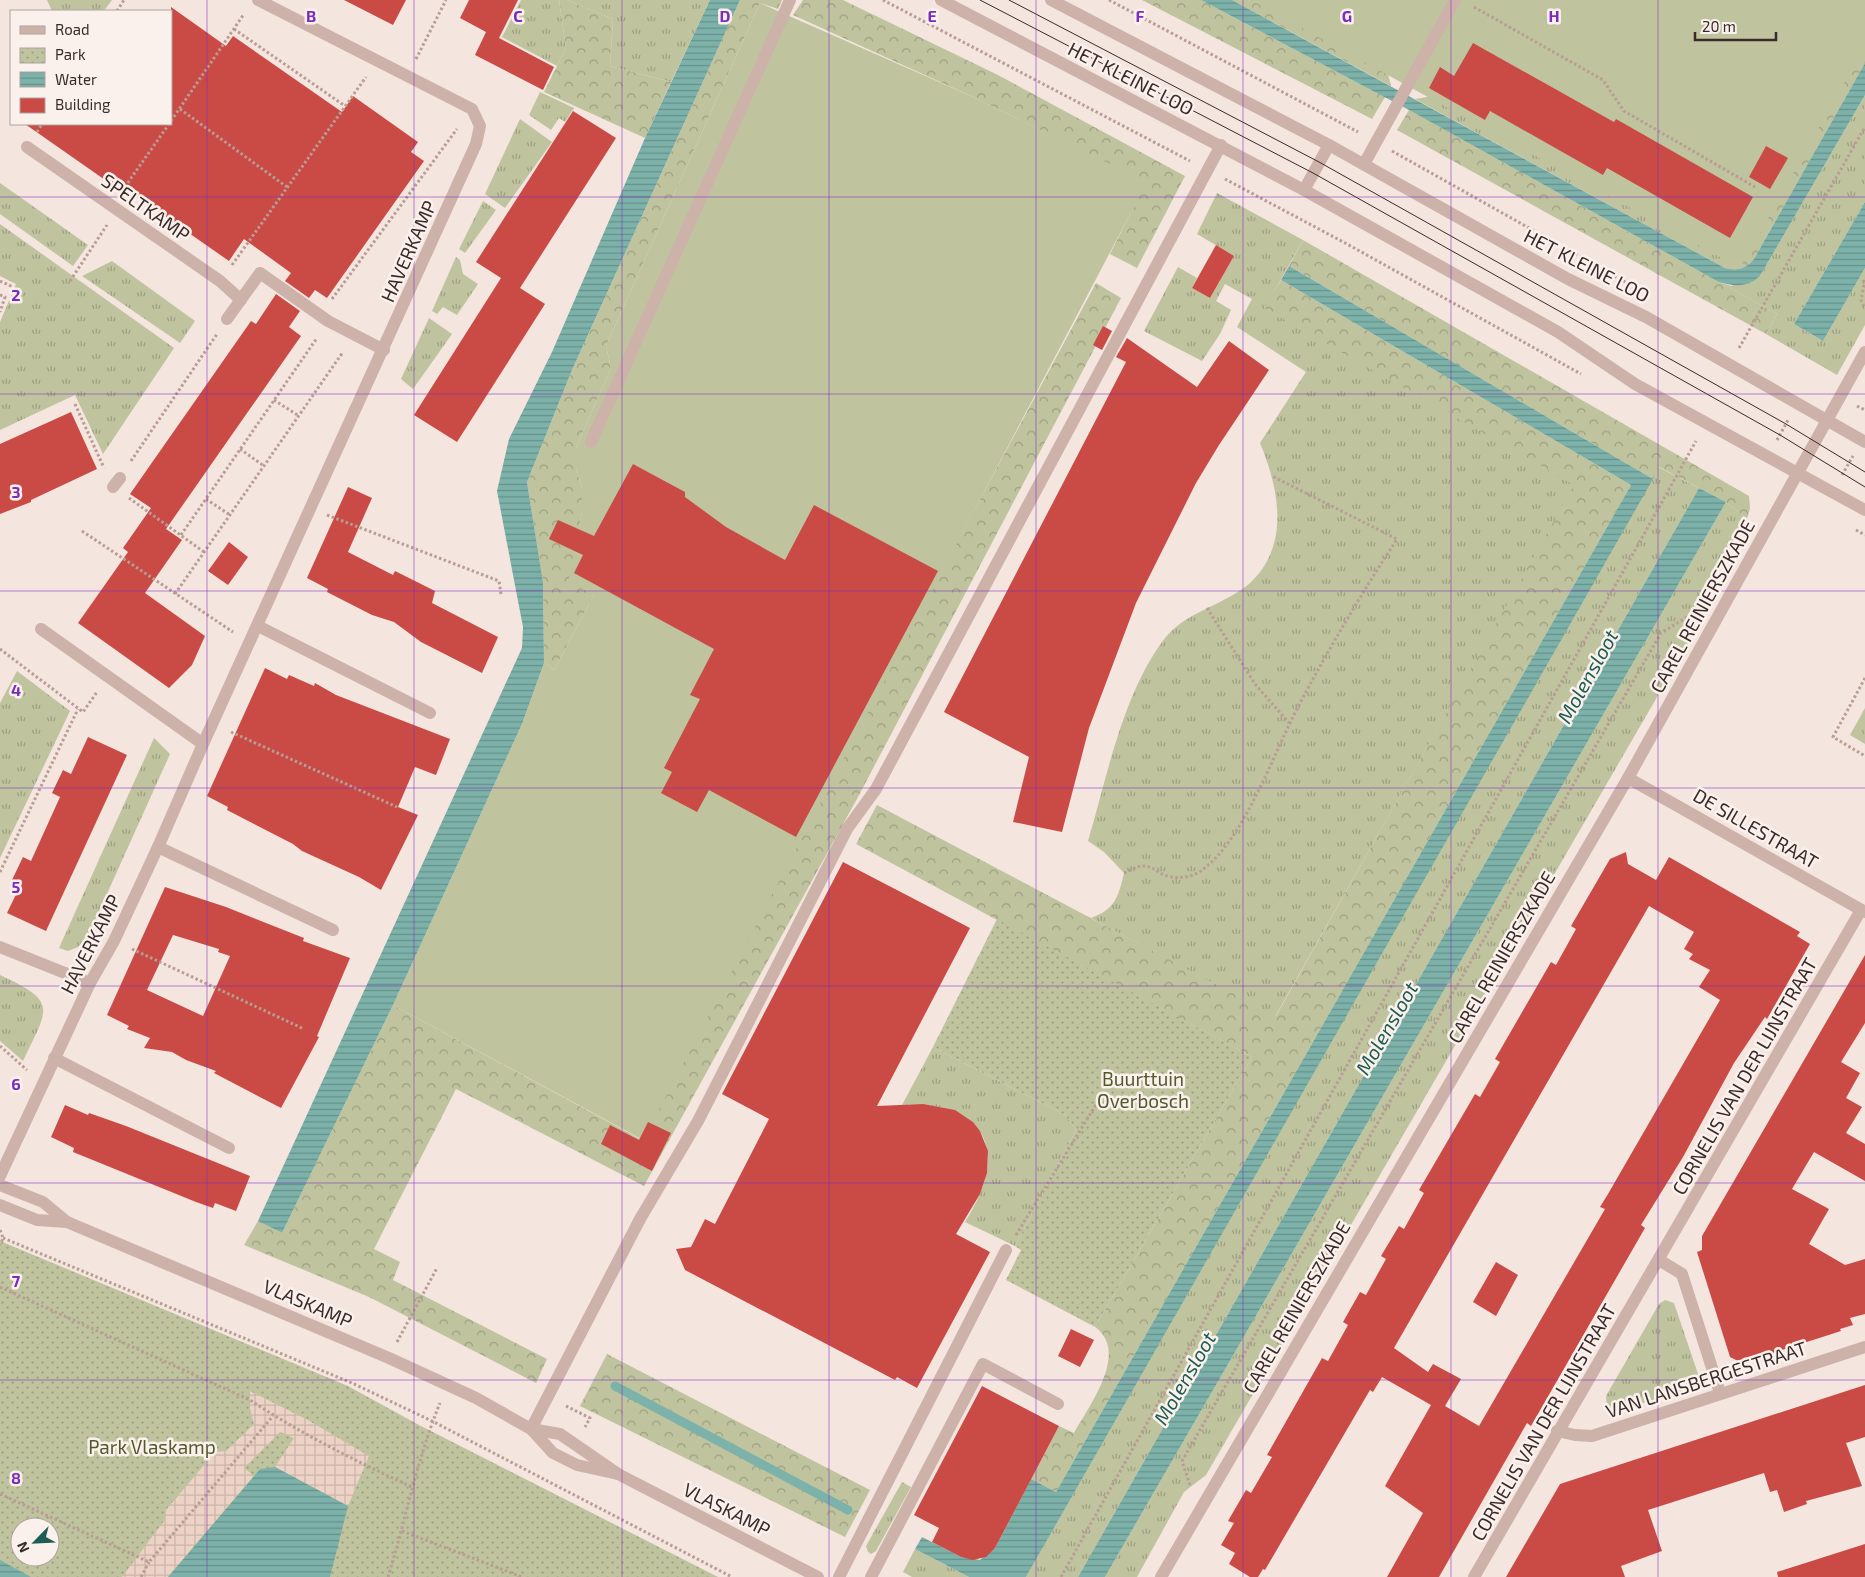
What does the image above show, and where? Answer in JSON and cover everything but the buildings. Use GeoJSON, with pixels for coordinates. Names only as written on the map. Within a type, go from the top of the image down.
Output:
{"type":"FeatureCollection","features":[{"type":"Feature","properties":{"kind":"street"},"geometry":{"type":"LineString","coordinates":[[591,442],[790,0]]}},
{"type":"Feature","properties":{"kind":"street","name":"HET KLEINE LOO"},"geometry":{"type":"LineString","coordinates":[[941,0],[1304,190],[1550,328],[1634,384],[1865,510]]}},
{"type":"Feature","properties":{"kind":"street","name":"HET KLEINE LOO"},"geometry":{"type":"LineString","coordinates":[[1051,0],[1329,145],[1568,279],[1646,316],[1865,442]]}},
{"type":"Feature","properties":{"kind":"street"},"geometry":{"type":"LineString","coordinates":[[1364,164],[1455,0]]}},
{"type":"Feature","properties":{"kind":"street"},"geometry":{"type":"LineString","coordinates":[[254,4],[379,61],[472,109]]}},
{"type":"Feature","properties":{"kind":"street","name":"HAVERKAMP"},"geometry":{"type":"LineString","coordinates":[[0,1176],[54,1058],[90,984],[114,941],[158,847],[476,144],[480,126],[472,109]]}},
{"type":"Feature","properties":{"kind":"street"},"geometry":{"type":"LineString","coordinates":[[531,1429],[640,1219],[698,1121],[847,829],[876,789],[1221,145]]}},
{"type":"Feature","properties":{"kind":"street"},"geometry":{"type":"LineString","coordinates":[[1304,190],[1329,145]]}},
{"type":"Feature","properties":{"kind":"street","name":"SPELTKAMP"},"geometry":{"type":"LineString","coordinates":[[27,147],[220,282],[241,300]]}},
{"type":"Feature","properties":{"kind":"street"},"geometry":{"type":"LineString","coordinates":[[228,319],[260,273],[328,321],[384,350]]}},
{"type":"Feature","properties":{"kind":"street","name":"CAREL REINIERSZKADE"},"geometry":{"type":"LineString","coordinates":[[1162,1577],[1628,778],[1736,587],[1796,474],[1865,352]]}},
{"type":"Feature","properties":{"kind":"street"},"geometry":{"type":"LineString","coordinates":[[258,626],[430,713]]}},
{"type":"Feature","properties":{"kind":"street"},"geometry":{"type":"LineString","coordinates":[[40,629],[203,744]]}},
{"type":"Feature","properties":{"kind":"street","name":"DE SILLESTRAAT"},"geometry":{"type":"LineString","coordinates":[[1628,778],[1863,911]]}},
{"type":"Feature","properties":{"kind":"street"},"geometry":{"type":"LineString","coordinates":[[158,847],[333,930]]}},
{"type":"Feature","properties":{"kind":"street","name":"CORNELIS VAN DER LIJNSTRAAT"},"geometry":{"type":"LineString","coordinates":[[1474,1577],[1557,1431],[1863,911]]}},
{"type":"Feature","properties":{"kind":"street"},"geometry":{"type":"LineString","coordinates":[[0,947],[90,984]]}},
{"type":"Feature","properties":{"kind":"street"},"geometry":{"type":"LineString","coordinates":[[54,1058],[229,1148]]}},
{"type":"Feature","properties":{"kind":"street","name":"VLASKAMP"},"geometry":{"type":"LineString","coordinates":[[0,1185],[43,1202],[66,1222],[389,1358],[447,1385],[531,1429],[560,1434],[576,1443],[618,1474],[818,1577]]}},
{"type":"Feature","properties":{"kind":"street","name":"VLASKAMP"},"geometry":{"type":"LineString","coordinates":[[0,1205],[37,1220],[66,1222]]}},
{"type":"Feature","properties":{"kind":"street"},"geometry":{"type":"LineString","coordinates":[[838,1577],[1006,1250]]}},
{"type":"Feature","properties":{"kind":"street"},"geometry":{"type":"LineString","coordinates":[[1659,1260],[1682,1274],[1720,1393]]}},
{"type":"Feature","properties":{"kind":"street","name":"VAN LANSBERGESTRAAT"},"geometry":{"type":"LineString","coordinates":[[1557,1431],[1592,1436],[1865,1346]]}},
{"type":"Feature","properties":{"kind":"street"},"geometry":{"type":"LineString","coordinates":[[871,1577],[983,1364],[1058,1404]]}},
{"type":"Feature","properties":{"kind":"street","name":"VLASKAMP"},"geometry":{"type":"LineString","coordinates":[[531,1429],[553,1453],[577,1465],[618,1474]]}},
{"type":"Feature","properties":{"kind":"path"},"geometry":{"type":"LineString","coordinates":[[407,76],[446,0]]}},
{"type":"Feature","properties":{"kind":"path"},"geometry":{"type":"LineString","coordinates":[[883,0],[1347,244],[1586,377]]}},
{"type":"Feature","properties":{"kind":"path"},"geometry":{"type":"LineString","coordinates":[[1108,0],[1376,142],[1636,288]]}},
{"type":"Feature","properties":{"kind":"path"},"geometry":{"type":"LineString","coordinates":[[172,120],[234,29],[254,4]]}},
{"type":"Feature","properties":{"kind":"path"},"geometry":{"type":"LineString","coordinates":[[1471,5],[1603,80],[1624,111],[1755,187]]}},
{"type":"Feature","properties":{"kind":"path"},"geometry":{"type":"LineString","coordinates":[[234,29],[345,106]]}},
{"type":"Feature","properties":{"kind":"path"},"geometry":{"type":"LineString","coordinates":[[220,282],[379,61]]}},
{"type":"Feature","properties":{"kind":"path"},"geometry":{"type":"LineString","coordinates":[[1294,127],[1305,104]]}},
{"type":"Feature","properties":{"kind":"path"},"geometry":{"type":"LineString","coordinates":[[180,108],[287,187]]}},
{"type":"Feature","properties":{"kind":"path"},"geometry":{"type":"LineString","coordinates":[[181,535],[328,321],[327,306],[472,109]]}},
{"type":"Feature","properties":{"kind":"path"},"geometry":{"type":"LineString","coordinates":[[70,281],[114,208],[168,125]]}},
{"type":"Feature","properties":{"kind":"path"},"geometry":{"type":"LineString","coordinates":[[1729,363],[1865,128]]}},
{"type":"Feature","properties":{"kind":"path"},"geometry":{"type":"LineString","coordinates":[[1258,197],[1271,172]]}},
{"type":"Feature","properties":{"kind":"path"},"geometry":{"type":"LineString","coordinates":[[1865,280],[1861,300],[1865,309]]}},
{"type":"Feature","properties":{"kind":"path"},"geometry":{"type":"LineString","coordinates":[[0,281],[13,287]]}},
{"type":"Feature","properties":{"kind":"path"},"geometry":{"type":"LineString","coordinates":[[0,295],[5,297],[0,312]]}},
{"type":"Feature","properties":{"kind":"path"},"geometry":{"type":"LineString","coordinates":[[116,482],[228,319]]}},
{"type":"Feature","properties":{"kind":"path"},"geometry":{"type":"LineString","coordinates":[[176,594],[354,335]]}},
{"type":"Feature","properties":{"kind":"path"},"geometry":{"type":"LineString","coordinates":[[1731,342],[1748,351]]}},
{"type":"Feature","properties":{"kind":"path"},"geometry":{"type":"LineString","coordinates":[[1839,398],[1865,410]]}},
{"type":"Feature","properties":{"kind":"path"},"geometry":{"type":"LineString","coordinates":[[274,400],[299,416]]}},
{"type":"Feature","properties":{"kind":"path"},"geometry":{"type":"LineString","coordinates":[[1767,457],[1798,403]]}},
{"type":"Feature","properties":{"kind":"path"},"geometry":{"type":"LineString","coordinates":[[75,404],[116,482],[204,552]]}},
{"type":"Feature","properties":{"kind":"path"},"geometry":{"type":"LineString","coordinates":[[1688,434],[1704,444]]}},
{"type":"Feature","properties":{"kind":"path"},"geometry":{"type":"LineString","coordinates":[[1061,1577],[1697,439]]}},
{"type":"Feature","properties":{"kind":"path"},"geometry":{"type":"LineString","coordinates":[[240,449],[264,466]]}},
{"type":"Feature","properties":{"kind":"path"},"geometry":{"type":"LineString","coordinates":[[1124,873],[1139,866],[1152,867],[1164,875],[1188,877],[1201,871],[1213,861],[1240,825],[1290,723],[1331,646],[1397,539],[1272,476]]}},
{"type":"Feature","properties":{"kind":"path"},"geometry":{"type":"LineString","coordinates":[[206,499],[230,515]]}},
{"type":"Feature","properties":{"kind":"path"},"geometry":{"type":"LineString","coordinates":[[311,508],[499,580],[501,594]]}},
{"type":"Feature","properties":{"kind":"path"},"geometry":{"type":"LineString","coordinates":[[1850,527],[1865,535]]}},
{"type":"Feature","properties":{"kind":"path"},"geometry":{"type":"LineString","coordinates":[[82,531],[250,644]]}},
{"type":"Feature","properties":{"kind":"path"},"geometry":{"type":"LineString","coordinates":[[1207,608],[1216,626],[1255,684],[1290,723]]}},
{"type":"Feature","properties":{"kind":"path"},"geometry":{"type":"LineString","coordinates":[[1190,1483],[1182,1462],[1661,633],[1689,616]]}},
{"type":"Feature","properties":{"kind":"path"},"geometry":{"type":"LineString","coordinates":[[0,649],[83,712],[108,677]]}},
{"type":"Feature","properties":{"kind":"path"},"geometry":{"type":"LineString","coordinates":[[1865,678],[1833,736],[1865,756]]}},
{"type":"Feature","properties":{"kind":"path"},"geometry":{"type":"LineString","coordinates":[[0,872],[78,709]]}},
{"type":"Feature","properties":{"kind":"path"},"geometry":{"type":"LineString","coordinates":[[213,723],[397,807]]}},
{"type":"Feature","properties":{"kind":"path"},"geometry":{"type":"LineString","coordinates":[[114,941],[304,1029]]}},
{"type":"Feature","properties":{"kind":"path"},"geometry":{"type":"LineString","coordinates":[[0,1046],[42,1084]]}},
{"type":"Feature","properties":{"kind":"path"},"geometry":{"type":"LineString","coordinates":[[1006,1250],[1097,1103]]}},
{"type":"Feature","properties":{"kind":"path"},"geometry":{"type":"LineString","coordinates":[[0,1230],[3,1238],[0,1245]]}},
{"type":"Feature","properties":{"kind":"path"},"geometry":{"type":"LineString","coordinates":[[3,1238],[352,1383],[432,1422],[732,1577]]}},
{"type":"Feature","properties":{"kind":"path"},"geometry":{"type":"LineString","coordinates":[[389,1358],[437,1268]]}},
{"type":"Feature","properties":{"kind":"path"},"geometry":{"type":"LineString","coordinates":[[0,1287],[250,1400],[274,1416],[365,1465],[414,1488]]}},
{"type":"Feature","properties":{"kind":"path"},"geometry":{"type":"LineString","coordinates":[[388,1577],[414,1488],[418,1467],[432,1422],[447,1385]]}},
{"type":"Feature","properties":{"kind":"path"},"geometry":{"type":"LineString","coordinates":[[563,1404],[590,1418],[576,1443]]}},
{"type":"Feature","properties":{"kind":"path"},"geometry":{"type":"LineString","coordinates":[[141,1577],[149,1562],[274,1416]]}},
{"type":"Feature","properties":{"kind":"path"},"geometry":{"type":"LineString","coordinates":[[554,1485],[567,1460]]}},
{"type":"Feature","properties":{"kind":"path"},"geometry":{"type":"LineString","coordinates":[[0,1494],[149,1562]]}},
{"type":"Feature","properties":{"kind":"path"},"geometry":{"type":"LineString","coordinates":[[402,1531],[522,1577]]}},
{"type":"Feature","properties":{"kind":"green space"},"geometry":{"type":"Polygon","coordinates":[[[47,0],[112,0],[105,10],[52,10],[47,0]]]}},
{"type":"Feature","properties":{"kind":"green space"},"geometry":{"type":"Polygon","coordinates":[[[521,0],[559,0],[566,48],[557,66],[502,37],[521,0]]]}},
{"type":"Feature","properties":{"kind":"green space"},"geometry":{"type":"Polygon","coordinates":[[[559,0],[567,0],[613,19],[610,66],[671,82],[645,138],[544,92],[566,48],[559,0]]]}},
{"type":"Feature","properties":{"kind":"green space"},"geometry":{"type":"Polygon","coordinates":[[[567,0],[710,0],[671,82],[610,66],[613,19],[567,0]]]}},
{"type":"Feature","properties":{"kind":"green space"},"geometry":{"type":"Polygon","coordinates":[[[740,0],[782,0],[778,9],[760,3],[606,346],[611,368],[576,448],[576,468],[582,488],[582,512],[576,545],[594,595],[554,670],[544,663],[543,582],[527,482],[572,370],[740,0]]]}},
{"type":"Feature","properties":{"kind":"green space"},"geometry":{"type":"Polygon","coordinates":[[[803,0],[843,0],[998,75],[1185,176],[1137,268],[1110,254],[1146,182],[973,97],[793,15],[803,0]]]}},
{"type":"Feature","properties":{"kind":"green space"},"geometry":{"type":"Polygon","coordinates":[[[1142,0],[1201,0],[1385,97],[1372,119],[1142,0]]]}},
{"type":"Feature","properties":{"kind":"green space"},"geometry":{"type":"Polygon","coordinates":[[[1232,0],[1284,0],[1384,57],[1391,86],[1232,0]]]}},
{"type":"Feature","properties":{"kind":"green space"},"geometry":{"type":"Polygon","coordinates":[[[1251,0],[1865,0],[1865,46],[1740,268],[1251,0]]]}},
{"type":"Feature","properties":{"kind":"green space"},"geometry":{"type":"Polygon","coordinates":[[[1865,0],[1865,63],[1754,259],[1748,265],[1741,268],[1725,268],[1792,158],[1865,0]]]}},
{"type":"Feature","properties":{"kind":"green space"},"geometry":{"type":"Polygon","coordinates":[[[760,3],[973,97],[1147,182],[643,1140],[393,1005],[522,724],[544,663],[554,670],[594,595],[568,582],[582,512],[582,488],[576,468],[576,448],[611,368],[606,346],[760,3]]]}},
{"type":"Feature","properties":{"kind":"green space"},"geometry":{"type":"Polygon","coordinates":[[[540,92],[574,108],[565,122],[559,118],[551,130],[529,115],[540,92]]]}},
{"type":"Feature","properties":{"kind":"green space"},"geometry":{"type":"Polygon","coordinates":[[[1865,95],[1865,202],[1794,324],[1823,341],[1865,268],[1865,325],[1837,375],[1766,334],[1777,314],[1719,282],[1731,286],[1760,276],[1865,95]]]}},
{"type":"Feature","properties":{"kind":"green space"},"geometry":{"type":"Polygon","coordinates":[[[1433,96],[1737,249],[1725,268],[1415,99],[1433,96]]]}},
{"type":"Feature","properties":{"kind":"green space"},"geometry":{"type":"Polygon","coordinates":[[[1409,110],[1777,314],[1766,334],[1397,130],[1409,110]]]}},
{"type":"Feature","properties":{"kind":"green space"},"geometry":{"type":"Polygon","coordinates":[[[520,119],[552,142],[505,208],[485,194],[520,119]]]}},
{"type":"Feature","properties":{"kind":"green space"},"geometry":{"type":"Polygon","coordinates":[[[0,183],[88,245],[73,266],[0,214],[0,183]]]}},
{"type":"Feature","properties":{"kind":"green space"},"geometry":{"type":"Polygon","coordinates":[[[1217,193],[1303,240],[1265,308],[1575,485],[1275,1017],[1091,918],[1105,911],[1114,902],[1124,873],[1104,852],[1088,841],[1109,764],[1126,712],[1148,664],[1162,642],[1174,628],[1188,618],[1246,587],[1262,569],[1271,552],[1276,535],[1276,498],[1267,461],[1260,443],[1306,372],[1237,327],[1252,299],[1225,284],[1216,301],[1231,310],[1220,334],[1202,361],[1144,331],[1178,267],[1197,278],[1192,288],[1210,298],[1234,256],[1197,234],[1217,193]]]}},
{"type":"Feature","properties":{"kind":"green space"},"geometry":{"type":"Polygon","coordinates":[[[483,201],[496,210],[465,253],[459,249],[483,201]]]}},
{"type":"Feature","properties":{"kind":"green space"},"geometry":{"type":"Polygon","coordinates":[[[0,224],[174,348],[103,454],[75,395],[0,430],[0,322],[16,284],[0,276],[0,224]]]}},
{"type":"Feature","properties":{"kind":"green space"},"geometry":{"type":"Polygon","coordinates":[[[1303,240],[1749,496],[1750,508],[1747,519],[1726,502],[1659,467],[1653,479],[1289,266],[1303,240]]]}},
{"type":"Feature","properties":{"kind":"green space"},"geometry":{"type":"Polygon","coordinates":[[[456,257],[460,260],[463,274],[478,284],[457,315],[443,307],[437,314],[432,311],[456,257]]]}},
{"type":"Feature","properties":{"kind":"green space"},"geometry":{"type":"Polygon","coordinates":[[[112,261],[195,321],[180,343],[82,276],[112,261]]]}},
{"type":"Feature","properties":{"kind":"green space"},"geometry":{"type":"Polygon","coordinates":[[[1281,280],[1631,485],[1056,1492],[1031,1479],[1059,1426],[1074,1433],[1103,1379],[1108,1364],[1109,1350],[1105,1338],[1095,1327],[1252,1057],[856,844],[877,805],[1276,1016],[1574,485],[1264,308],[1281,280]]]}},
{"type":"Feature","properties":{"kind":"green space"},"geometry":{"type":"Polygon","coordinates":[[[1096,283],[1121,298],[858,797],[644,1186],[456,1089],[374,1249],[400,1262],[393,1280],[547,1359],[536,1383],[369,1297],[244,1245],[258,1221],[282,1233],[393,1005],[642,1140],[711,1001],[1096,283]]]}},
{"type":"Feature","properties":{"kind":"green space"},"geometry":{"type":"Polygon","coordinates":[[[429,318],[452,334],[413,389],[401,379],[429,318]]]}},
{"type":"Feature","properties":{"kind":"green space"},"geometry":{"type":"Polygon","coordinates":[[[1658,467],[1699,488],[1078,1577],[1026,1577],[1658,467]]]}},
{"type":"Feature","properties":{"kind":"green space"},"geometry":{"type":"Polygon","coordinates":[[[1726,502],[1747,519],[1686,624],[1693,635],[1206,1475],[1184,1492],[1137,1577],[1105,1577],[1726,502]]]}},
{"type":"Feature","properties":{"kind":"green space"},"geometry":{"type":"Polygon","coordinates":[[[17,671],[70,711],[0,858],[0,703],[17,671]]]}},
{"type":"Feature","properties":{"kind":"green space"},"geometry":{"type":"Polygon","coordinates":[[[1865,708],[1865,744],[1850,735],[1865,708]]]}},
{"type":"Feature","properties":{"kind":"green space"},"geometry":{"type":"Polygon","coordinates":[[[154,738],[170,754],[88,936],[78,947],[68,951],[59,948],[154,738]]]}},
{"type":"Feature","properties":{"kind":"green space","name":"Buurttuin Overbosch"},"geometry":{"type":"Polygon","coordinates":[[[997,919],[1252,1057],[1095,1327],[1006,1280],[1021,1250],[1015,1246],[1076,1130],[1065,1115],[933,1047],[997,919]]]}},
{"type":"Feature","properties":{"kind":"green space"},"geometry":{"type":"Polygon","coordinates":[[[0,975],[32,992],[40,1000],[43,1008],[38,1029],[23,1061],[0,1041],[0,975]]]}},
{"type":"Feature","properties":{"kind":"green space"},"geometry":{"type":"Polygon","coordinates":[[[933,1047],[1065,1115],[1076,1130],[1015,1246],[965,1222],[979,1197],[986,1174],[988,1153],[983,1136],[972,1122],[954,1112],[931,1106],[902,1105],[933,1047]]]}},
{"type":"Feature","properties":{"kind":"green space","name":"Park Vlaskamp"},"geometry":{"type":"Polygon","coordinates":[[[0,1241],[348,1386],[419,1425],[718,1577],[0,1577],[0,1241]]]}},
{"type":"Feature","properties":{"kind":"green space"},"geometry":{"type":"Polygon","coordinates":[[[1665,1300],[1674,1303],[1698,1374],[1697,1382],[1692,1389],[1615,1411],[1607,1406],[1606,1396],[1659,1304],[1665,1300]]]}},
{"type":"Feature","properties":{"kind":"green space"},"geometry":{"type":"Polygon","coordinates":[[[607,1354],[870,1490],[845,1537],[580,1406],[607,1354]]]}},
{"type":"Feature","properties":{"kind":"green space"},"geometry":{"type":"Polygon","coordinates":[[[902,1482],[911,1487],[876,1551],[871,1554],[866,1546],[902,1482]]]}},
{"type":"Feature","properties":{"kind":"green space"},"geometry":{"type":"Polygon","coordinates":[[[915,1549],[969,1577],[912,1577],[903,1572],[915,1549]]]}},
{"type":"Feature","properties":{"kind":"shaded area"},"geometry":{"type":"Polygon","coordinates":[[[250,1391],[306,1419],[369,1456],[348,1506],[275,1467],[294,1438],[280,1432],[244,1468],[254,1476],[168,1577],[122,1577],[164,1521],[166,1510],[215,1452],[226,1451],[254,1424],[250,1408],[250,1391]]]}},
{"type":"Feature","properties":{"kind":"water"},"geometry":{"type":"Polygon","coordinates":[[[710,0],[740,0],[572,370],[527,482],[543,582],[544,663],[522,724],[393,1005],[282,1233],[258,1221],[522,648],[523,627],[497,491],[509,439],[552,352],[645,138],[710,0]]]}},
{"type":"Feature","properties":{"kind":"water"},"geometry":{"type":"Polygon","coordinates":[[[1201,0],[1232,0],[1730,269],[1741,268],[1748,265],[1754,259],[1865,63],[1865,95],[1760,276],[1746,284],[1730,285],[1719,282],[1409,110],[1201,0]]]}},
{"type":"Feature","properties":{"kind":"water"},"geometry":{"type":"Polygon","coordinates":[[[1865,202],[1865,268],[1823,341],[1794,324],[1865,202]]]}},
{"type":"Feature","properties":{"kind":"water"},"geometry":{"type":"Polygon","coordinates":[[[1289,266],[1653,479],[1026,1577],[969,1577],[915,1549],[922,1537],[961,1557],[980,1560],[995,1548],[1031,1479],[1056,1492],[1631,485],[1281,280],[1289,266]]]}},
{"type":"Feature","properties":{"kind":"water"},"geometry":{"type":"Polygon","coordinates":[[[1699,488],[1726,502],[1105,1577],[1078,1577],[1699,488]]]}},
{"type":"Feature","properties":{"kind":"water"},"geometry":{"type":"Polygon","coordinates":[[[275,1467],[348,1506],[330,1577],[168,1577],[260,1469],[275,1467]]]}},
{"type":"Feature","properties":{"kind":"water"},"geometry":{"type":"Polygon","coordinates":[[[0,1560],[31,1577],[0,1577],[0,1560]]]}},
{"type":"Feature","properties":{"kind":"waterway"},"geometry":{"type":"LineString","coordinates":[[615,1386],[848,1510]]}},
{"type":"Feature","properties":{"kind":"tram line"},"geometry":{"type":"LineString","coordinates":[[980,0],[1313,173],[1780,435],[1865,487]]}},
{"type":"Feature","properties":{"kind":"tram line"},"geometry":{"type":"LineString","coordinates":[[1009,0],[1319,162],[1786,424],[1865,472]]}},
{"type":"Feature","properties":{"kind":"water label","name":"Molensloot"},"geometry":{"type":"Point","coordinates":[1587,676]}},
{"type":"Feature","properties":{"kind":"water label","name":"Molensloot"},"geometry":{"type":"Point","coordinates":[1386,1028]}},
{"type":"Feature","properties":{"kind":"water label","name":"Molensloot"},"geometry":{"type":"Point","coordinates":[1184,1378]}}]}
